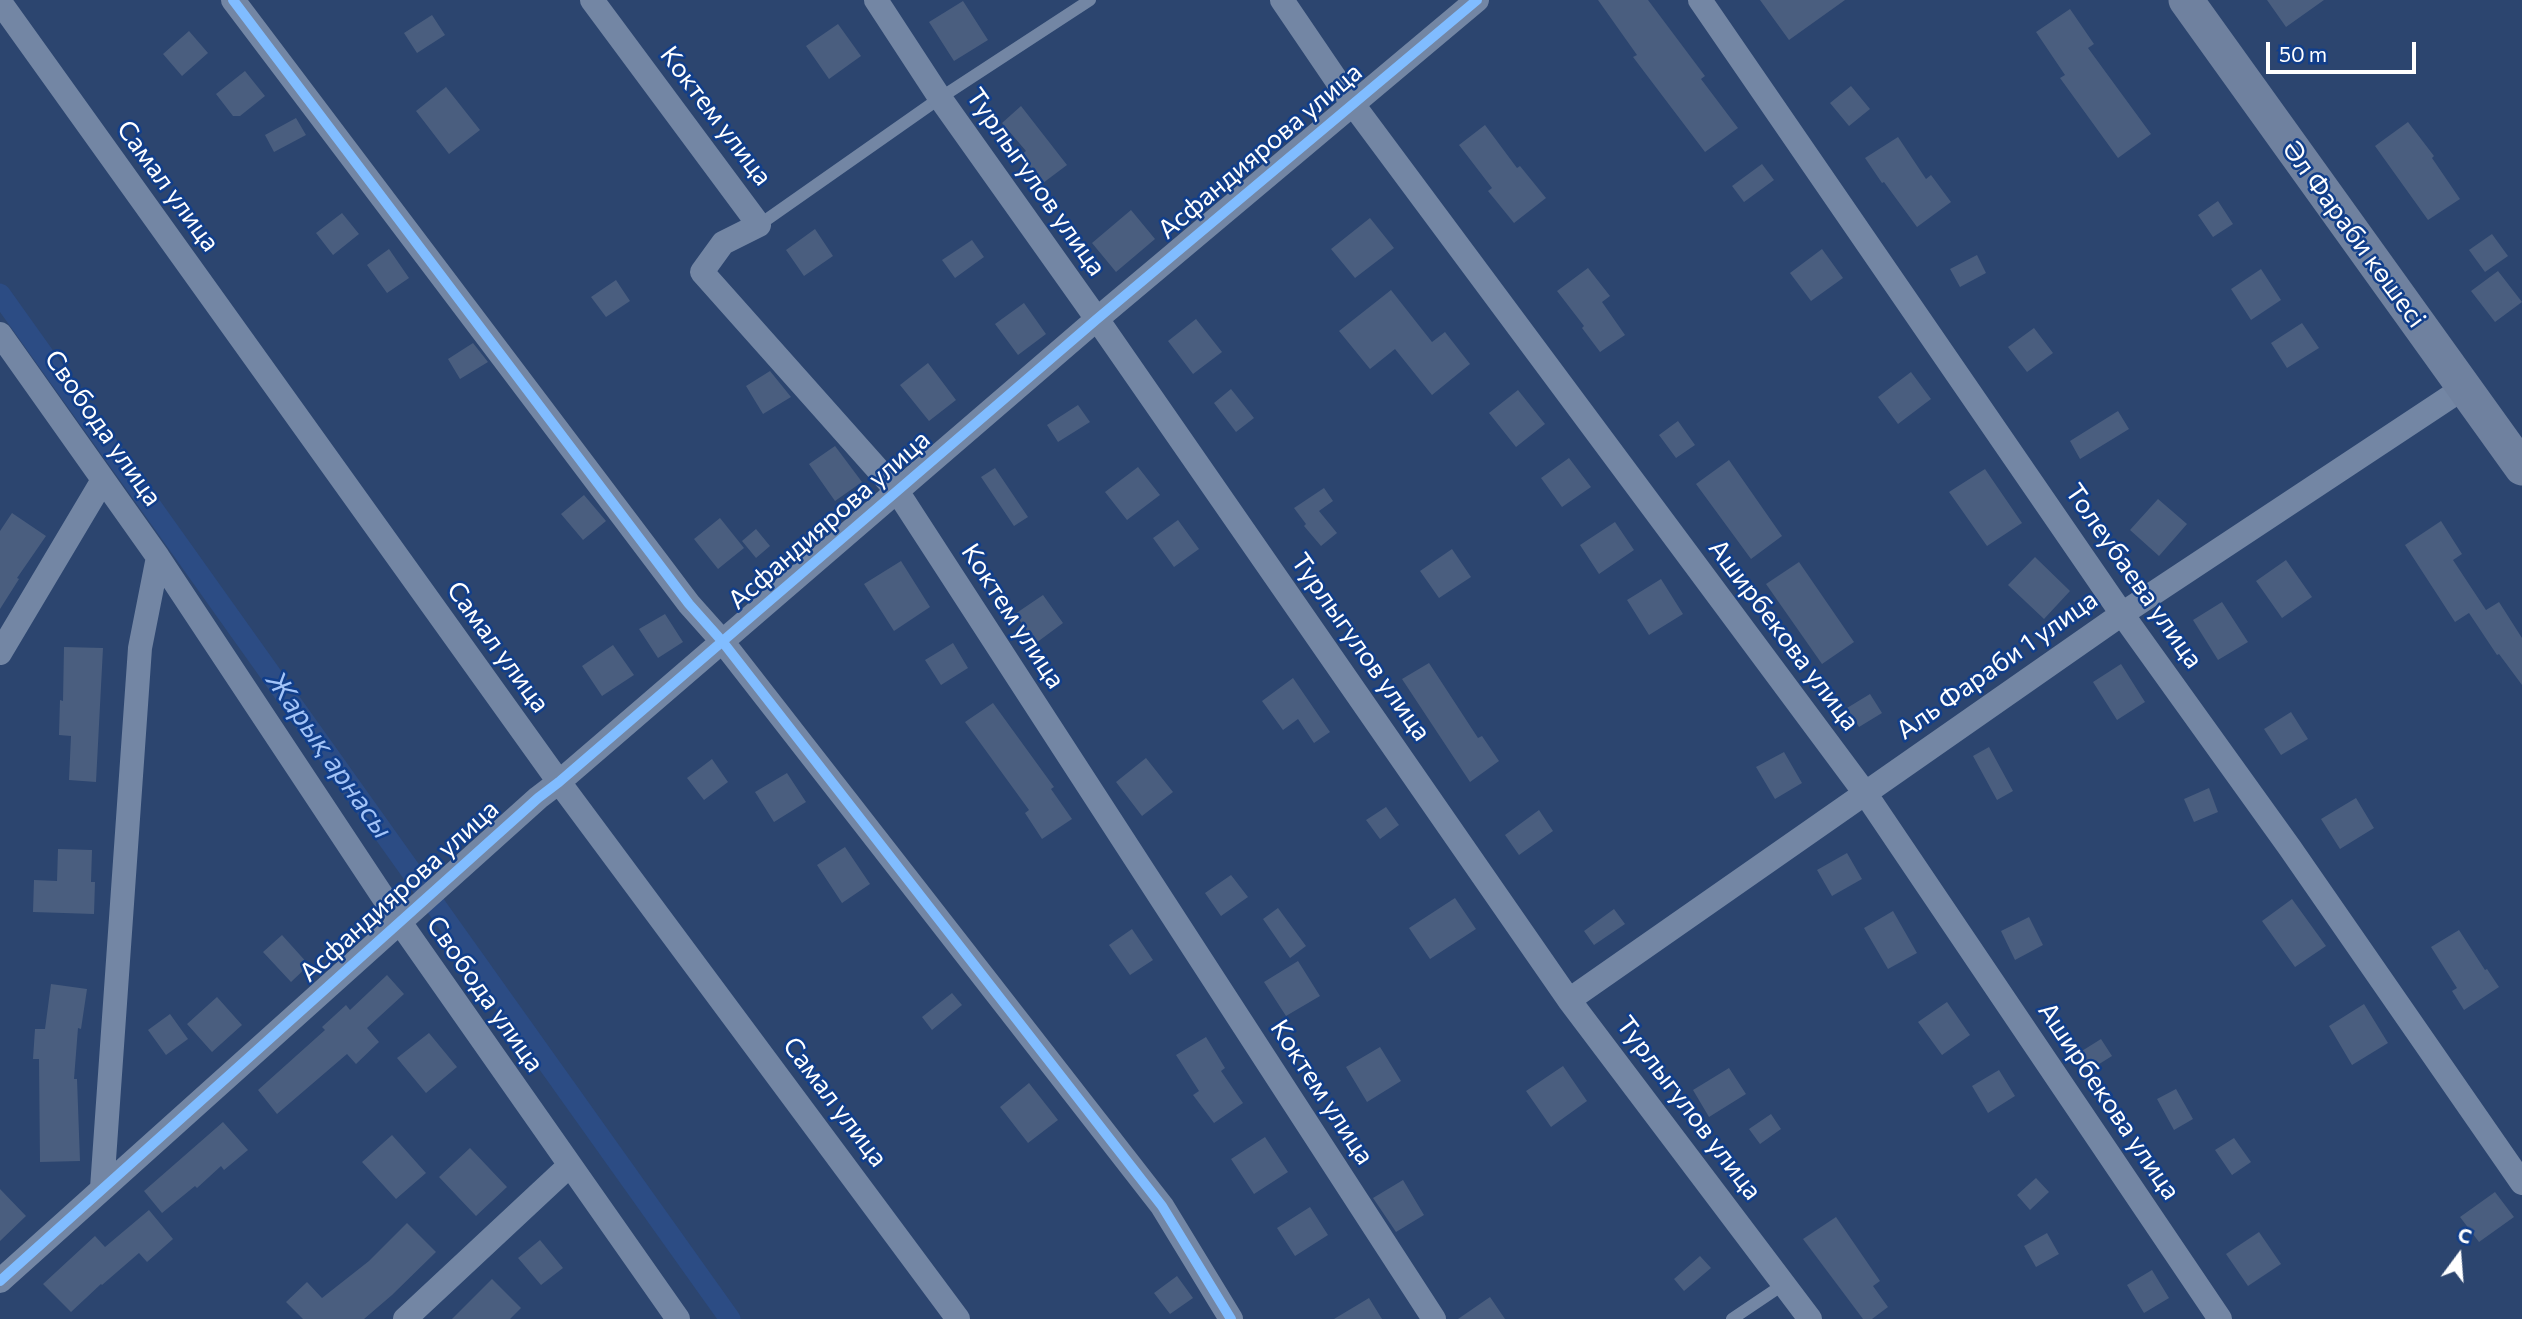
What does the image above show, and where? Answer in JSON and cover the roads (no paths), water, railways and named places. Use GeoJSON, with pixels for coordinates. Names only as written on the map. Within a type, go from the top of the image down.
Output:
{"type":"FeatureCollection","features":[{"type":"Feature","properties":{"kind":"street"},"geometry":{"type":"LineString","coordinates":[[233,0],[689,604],[722,641],[1162,1206],[1230,1319]]}},
{"type":"Feature","properties":{"kind":"street","name":"Коктем улица"},"geometry":{"type":"LineString","coordinates":[[592,0],[759,225],[723,243],[702,272],[897,491],[1434,1319]]}},
{"type":"Feature","properties":{"kind":"street","name":"Турлыгулов улица"},"geometry":{"type":"LineString","coordinates":[[876,0],[940,98],[1097,318],[1569,999],[1810,1319]]}},
{"type":"Feature","properties":{"kind":"street","name":"Аширбекова улица"},"geometry":{"type":"LineString","coordinates":[[1282,0],[1352,103],[1865,793],[2220,1319]]}},
{"type":"Feature","properties":{"kind":"street","name":"Асфандиярова улица"},"geometry":{"type":"LineString","coordinates":[[0,1281],[538,797],[559,782],[1097,318],[1477,0]]}},
{"type":"Feature","properties":{"kind":"street","name":"Толеубаева улица"},"geometry":{"type":"LineString","coordinates":[[1700,0],[2123,614],[2290,848],[2522,1183]]}},
{"type":"Feature","properties":{"kind":"street","name":"Әл Фараби көшесі"},"geometry":{"type":"LineString","coordinates":[[2186,0],[2522,467]]}},
{"type":"Feature","properties":{"kind":"street","name":"Самал улица"},"geometry":{"type":"LineString","coordinates":[[0,2],[559,782],[958,1319]]}},
{"type":"Feature","properties":{"kind":"street","name":"Свобода улица"},"geometry":{"type":"LineString","coordinates":[[0,334],[158,557],[398,921],[678,1319]]}},
{"type":"Feature","properties":{"kind":"street","name":"Аль Фараби 1 улица"},"geometry":{"type":"LineString","coordinates":[[1569,999],[2123,614],[2465,387]]}},
{"type":"Feature","properties":{"kind":"street"},"geometry":{"type":"LineString","coordinates":[[0,653],[103,480]]}},
{"type":"Feature","properties":{"kind":"street"},"geometry":{"type":"LineString","coordinates":[[102,1188],[140,648],[158,557]]}},
{"type":"Feature","properties":{"kind":"street"},"geometry":{"type":"LineString","coordinates":[[405,1319],[569,1166]]}},
{"type":"Feature","properties":{"kind":"lane"},"geometry":{"type":"LineString","coordinates":[[759,225],[940,98],[1090,0]]}},
{"type":"Feature","properties":{"kind":"lane"},"geometry":{"type":"LineString","coordinates":[[1732,1319],[1784,1284]]}},
{"type":"Feature","properties":{"kind":"waterway","name":"Жарық арнасы"},"geometry":{"type":"LineString","coordinates":[[0,294],[730,1319]]}}]}
